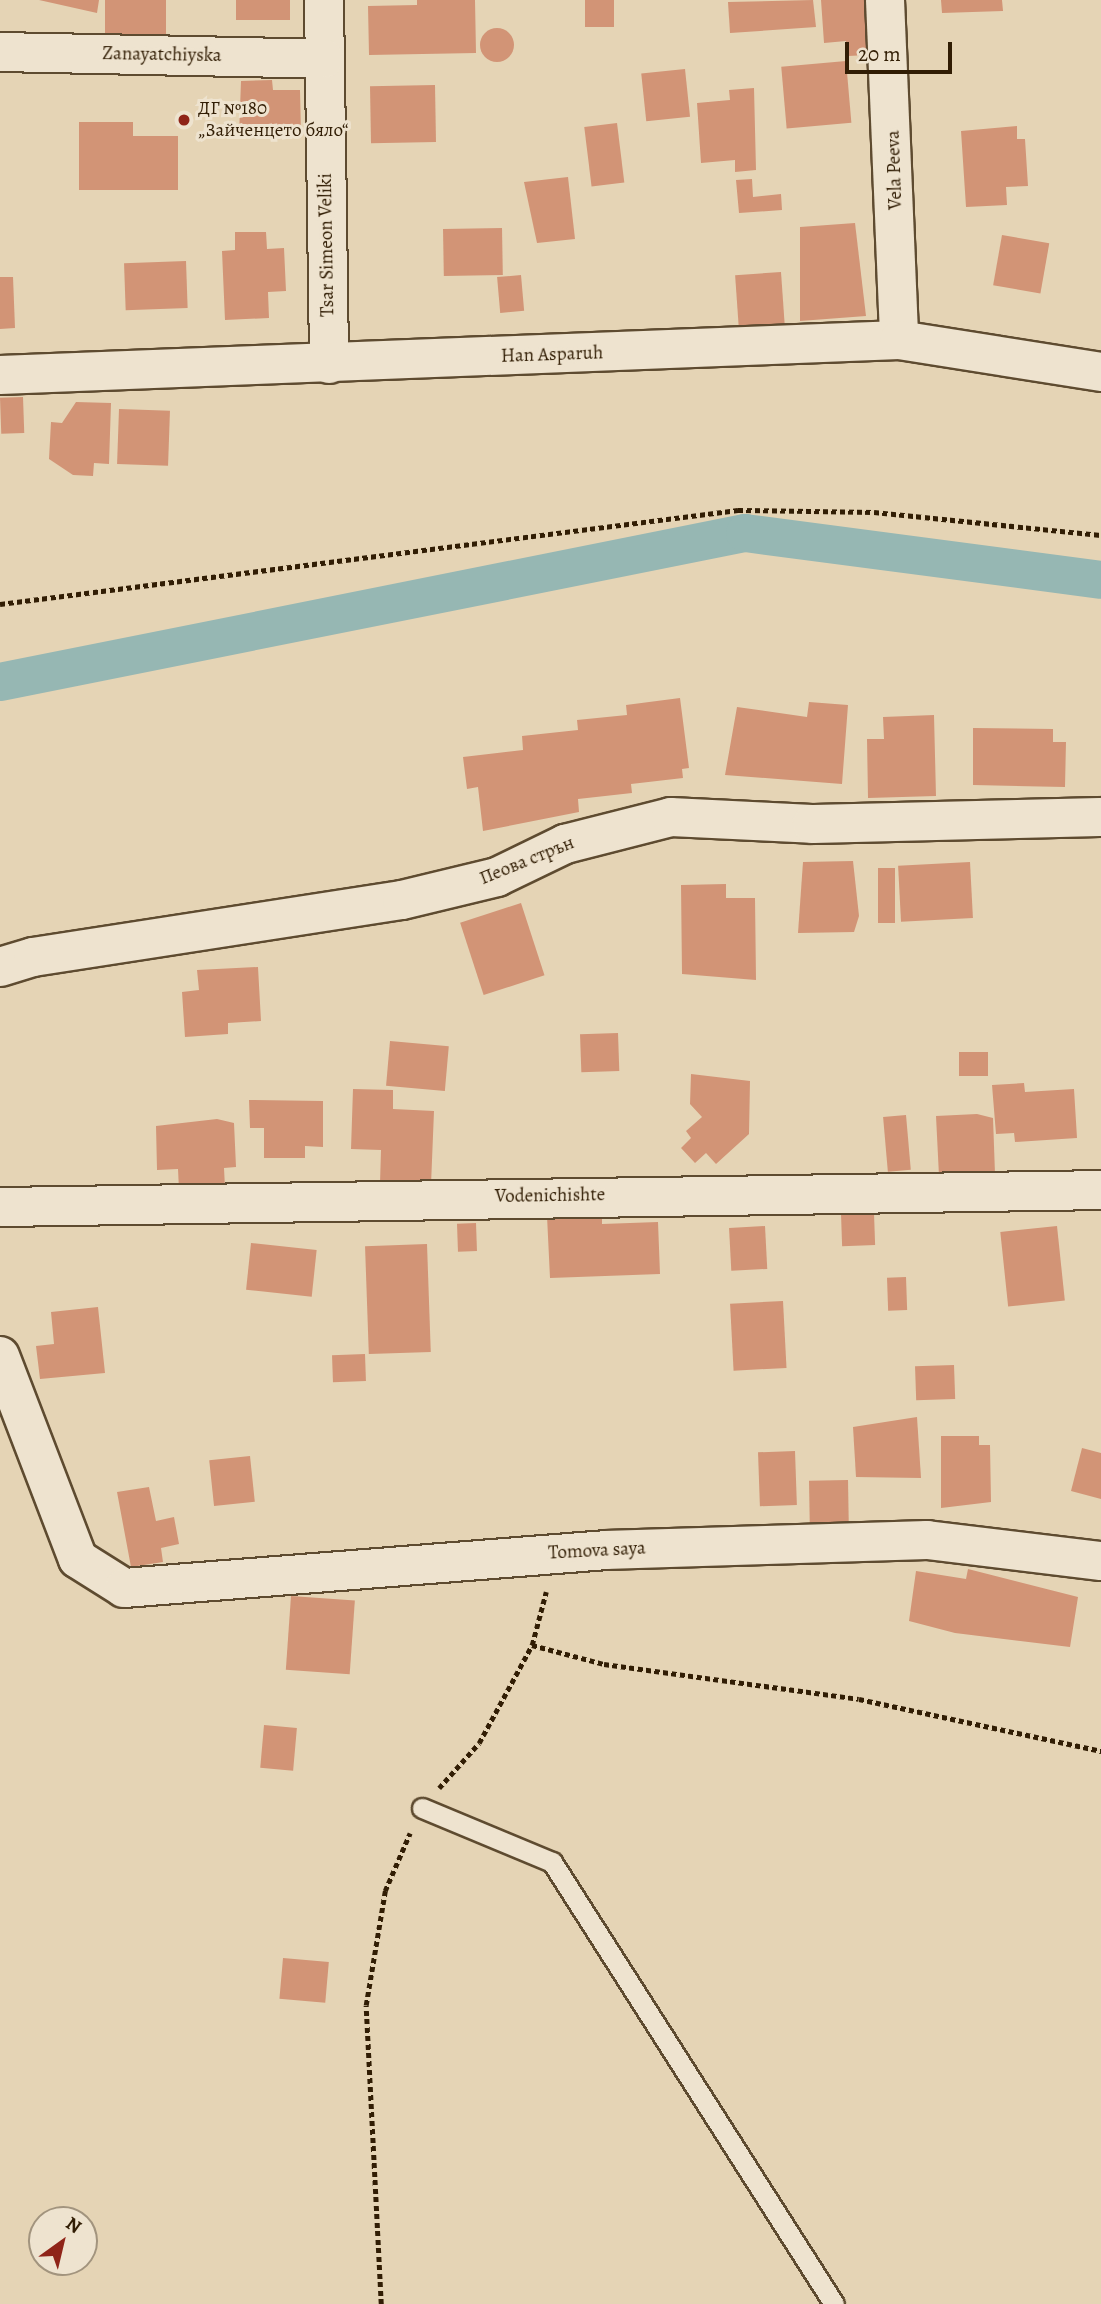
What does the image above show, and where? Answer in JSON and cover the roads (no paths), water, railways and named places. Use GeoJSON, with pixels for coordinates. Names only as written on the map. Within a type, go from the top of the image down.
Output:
{"type":"FeatureCollection","features":[{"type":"Feature","properties":{"kind":"street","name":"Tsar Simeon Veliki"},"geometry":{"type":"LineString","coordinates":[[324,0],[329,364]]}},
{"type":"Feature","properties":{"kind":"street","name":"Vela Peeva"},"geometry":{"type":"LineString","coordinates":[[885,0],[899,340]]}},
{"type":"Feature","properties":{"kind":"street","name":"Zanayatchiyska"},"geometry":{"type":"LineString","coordinates":[[0,52],[324,59]]}},
{"type":"Feature","properties":{"kind":"street","name":"Han Asparuh"},"geometry":{"type":"LineString","coordinates":[[0,375],[899,340],[1101,372]]}},
{"type":"Feature","properties":{"kind":"street","name":"Пеова стрън"},"geometry":{"type":"LineString","coordinates":[[0,967],[33,957],[402,900],[497,877],[565,844],[671,817],[812,824],[1101,817]]}},
{"type":"Feature","properties":{"kind":"street","name":"Vodenichishte"},"geometry":{"type":"LineString","coordinates":[[0,1207],[1101,1190]]}},
{"type":"Feature","properties":{"kind":"street","name":"Tomova saya"},"geometry":{"type":"LineString","coordinates":[[0,1356],[78,1559],[95,1575],[124,1588],[605,1549],[927,1540],[1101,1561]]}},
{"type":"Feature","properties":{"kind":"lane"},"geometry":{"type":"LineString","coordinates":[[422,1808],[552,1862],[834,2304]]}},
{"type":"Feature","properties":{"kind":"waterway"},"geometry":{"type":"LineString","coordinates":[[0,682],[745,533],[1101,580]]}},
{"type":"Feature","properties":{"kind":"place","name":"ДГ №180 „Зайченцето бяло“"},"geometry":{"type":"Point","coordinates":[184,120]}}]}
